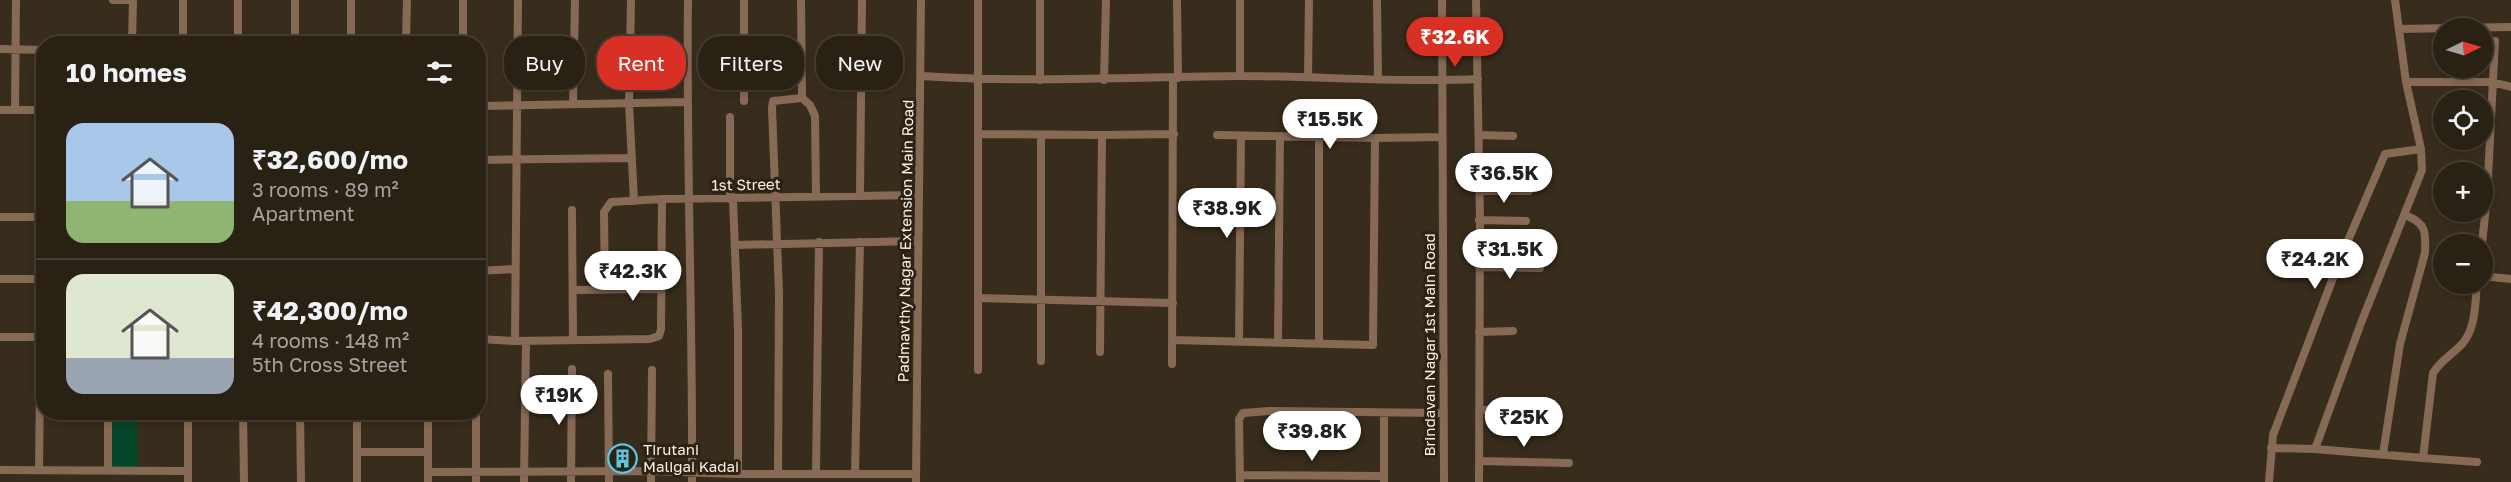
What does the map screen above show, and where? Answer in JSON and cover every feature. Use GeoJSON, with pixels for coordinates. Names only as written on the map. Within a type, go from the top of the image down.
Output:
{"type":"FeatureCollection","features":[{"type":"Feature","properties":{"kind":"street"},"geometry":{"type":"LineString","coordinates":[[15,110],[16,0]]}},
{"type":"Feature","properties":{"kind":"street"},"geometry":{"type":"LineString","coordinates":[[112,0],[133,0],[132,36]]}},
{"type":"Feature","properties":{"kind":"street"},"geometry":{"type":"LineString","coordinates":[[183,0],[183,36]]}},
{"type":"Feature","properties":{"kind":"street"},"geometry":{"type":"LineString","coordinates":[[238,0],[238,36]]}},
{"type":"Feature","properties":{"kind":"street"},"geometry":{"type":"LineString","coordinates":[[295,0],[295,36]]}},
{"type":"Feature","properties":{"kind":"street"},"geometry":{"type":"LineString","coordinates":[[351,0],[351,36]]}},
{"type":"Feature","properties":{"kind":"street"},"geometry":{"type":"LineString","coordinates":[[406,0],[406,36]]}},
{"type":"Feature","properties":{"kind":"street"},"geometry":{"type":"LineString","coordinates":[[463,0],[463,36]]}},
{"type":"Feature","properties":{"kind":"street"},"geometry":{"type":"LineString","coordinates":[[515,341],[518,0]]}},
{"type":"Feature","properties":{"kind":"street"},"geometry":{"type":"LineString","coordinates":[[573,104],[575,0]]}},
{"type":"Feature","properties":{"kind":"street"},"geometry":{"type":"LineString","coordinates":[[631,0],[629,103],[634,201]]}},
{"type":"Feature","properties":{"kind":"street"},"geometry":{"type":"LineString","coordinates":[[688,0],[687,102],[692,482]]}},
{"type":"Feature","properties":{"kind":"street"},"geometry":{"type":"LineString","coordinates":[[744,0],[744,101]]}},
{"type":"Feature","properties":{"kind":"street"},"geometry":{"type":"LineString","coordinates":[[801,0],[802,98]]}},
{"type":"Feature","properties":{"kind":"street"},"geometry":{"type":"LineString","coordinates":[[860,195],[862,0]]}},
{"type":"Feature","properties":{"kind":"street","name":"Padmavthy Nagar Extension Main Road"},"geometry":{"type":"LineString","coordinates":[[916,478],[921,0]]}},
{"type":"Feature","properties":{"kind":"street"},"geometry":{"type":"LineString","coordinates":[[978,0],[978,370]]}},
{"type":"Feature","properties":{"kind":"street"},"geometry":{"type":"LineString","coordinates":[[1040,0],[1040,80]]}},
{"type":"Feature","properties":{"kind":"street"},"geometry":{"type":"LineString","coordinates":[[1104,80],[1106,0]]}},
{"type":"Feature","properties":{"kind":"street"},"geometry":{"type":"LineString","coordinates":[[1172,364],[1177,0]]}},
{"type":"Feature","properties":{"kind":"street"},"geometry":{"type":"LineString","coordinates":[[1240,0],[1240,76]]}},
{"type":"Feature","properties":{"kind":"street"},"geometry":{"type":"LineString","coordinates":[[1308,77],[1309,0]]}},
{"type":"Feature","properties":{"kind":"street"},"geometry":{"type":"LineString","coordinates":[[1377,0],[1378,78]]}},
{"type":"Feature","properties":{"kind":"street","name":"Brindavan Nagar 1st Main Road"},"geometry":{"type":"LineString","coordinates":[[1442,0],[1444,482]]}},
{"type":"Feature","properties":{"kind":"street"},"geometry":{"type":"LineString","coordinates":[[1476,0],[1479,135],[1479,482]]}},
{"type":"Feature","properties":{"kind":"street"},"geometry":{"type":"LineString","coordinates":[[2315,448],[2361,323],[2422,170],[2421,148],[2406,82],[2395,0]]}},
{"type":"Feature","properties":{"kind":"street"},"geometry":{"type":"LineString","coordinates":[[2399,28],[2511,27]]}},
{"type":"Feature","properties":{"kind":"street"},"geometry":{"type":"LineString","coordinates":[[2483,234],[2495,41]]}},
{"type":"Feature","properties":{"kind":"street"},"geometry":{"type":"LineString","coordinates":[[0,49],[36,50]]}},
{"type":"Feature","properties":{"kind":"street"},"geometry":{"type":"LineString","coordinates":[[921,76],[978,80],[1104,80],[1240,76],[1442,81],[1478,79]]}},
{"type":"Feature","properties":{"kind":"street"},"geometry":{"type":"LineString","coordinates":[[2406,82],[2492,82],[2511,87]]}},
{"type":"Feature","properties":{"kind":"street"},"geometry":{"type":"LineString","coordinates":[[778,474],[779,294],[773,101],[802,98],[810,105],[815,116],[816,195]]}},
{"type":"Feature","properties":{"kind":"street"},"geometry":{"type":"LineString","coordinates":[[486,106],[687,102]]}},
{"type":"Feature","properties":{"kind":"street"},"geometry":{"type":"LineString","coordinates":[[0,110],[36,110]]}},
{"type":"Feature","properties":{"kind":"street"},"geometry":{"type":"LineString","coordinates":[[730,117],[738,329],[738,474]]}},
{"type":"Feature","properties":{"kind":"street"},"geometry":{"type":"LineString","coordinates":[[978,134],[1174,134]]}},
{"type":"Feature","properties":{"kind":"street"},"geometry":{"type":"LineString","coordinates":[[1041,135],[1041,361]]}},
{"type":"Feature","properties":{"kind":"street"},"geometry":{"type":"LineString","coordinates":[[1100,352],[1102,135]]}},
{"type":"Feature","properties":{"kind":"street"},"geometry":{"type":"LineString","coordinates":[[1217,135],[1442,137]]}},
{"type":"Feature","properties":{"kind":"street"},"geometry":{"type":"LineString","coordinates":[[1479,135],[1513,136]]}},
{"type":"Feature","properties":{"kind":"street"},"geometry":{"type":"LineString","coordinates":[[1239,341],[1241,136]]}},
{"type":"Feature","properties":{"kind":"street"},"geometry":{"type":"LineString","coordinates":[[1278,342],[1280,137]]}},
{"type":"Feature","properties":{"kind":"street"},"geometry":{"type":"LineString","coordinates":[[1319,137],[1319,342]]}},
{"type":"Feature","properties":{"kind":"street"},"geometry":{"type":"LineString","coordinates":[[1173,340],[1373,345],[1375,138]]}},
{"type":"Feature","properties":{"kind":"street"},"geometry":{"type":"LineString","coordinates":[[2269,482],[2273,435],[2337,268],[2385,154],[2421,148]]}},
{"type":"Feature","properties":{"kind":"street"},"geometry":{"type":"LineString","coordinates":[[486,160],[631,158]]}},
{"type":"Feature","properties":{"kind":"street"},"geometry":{"type":"LineString","coordinates":[[1479,191],[1529,191]]}},
{"type":"Feature","properties":{"kind":"street","name":"1st Street"},"geometry":{"type":"LineString","coordinates":[[605,289],[605,208],[611,202],[816,195],[919,195]]}},
{"type":"Feature","properties":{"kind":"street"},"geometry":{"type":"LineString","coordinates":[[486,339],[526,341],[656,338],[659,336],[662,289],[662,199]]}},
{"type":"Feature","properties":{"kind":"street"},"geometry":{"type":"LineString","coordinates":[[572,210],[573,340]]}},
{"type":"Feature","properties":{"kind":"street"},"geometry":{"type":"LineString","coordinates":[[2384,454],[2400,344],[2426,253],[2423,226],[2417,220],[2405,215]]}},
{"type":"Feature","properties":{"kind":"street"},"geometry":{"type":"LineString","coordinates":[[0,217],[36,217]]}},
{"type":"Feature","properties":{"kind":"street"},"geometry":{"type":"LineString","coordinates":[[1479,220],[1526,221]]}},
{"type":"Feature","properties":{"kind":"street"},"geometry":{"type":"LineString","coordinates":[[735,245],[918,241]]}},
{"type":"Feature","properties":{"kind":"street"},"geometry":{"type":"LineString","coordinates":[[816,474],[819,242]]}},
{"type":"Feature","properties":{"kind":"street"},"geometry":{"type":"LineString","coordinates":[[855,473],[860,242]]}},
{"type":"Feature","properties":{"kind":"street"},"geometry":{"type":"LineString","coordinates":[[1479,267],[1540,268]]}},
{"type":"Feature","properties":{"kind":"street"},"geometry":{"type":"LineString","coordinates":[[486,271],[515,269]]}},
{"type":"Feature","properties":{"kind":"street"},"geometry":{"type":"LineString","coordinates":[[2493,277],[2511,279]]}},
{"type":"Feature","properties":{"kind":"street"},"geometry":{"type":"LineString","coordinates":[[0,279],[36,279]]}},
{"type":"Feature","properties":{"kind":"street"},"geometry":{"type":"LineString","coordinates":[[573,290],[662,289]]}},
{"type":"Feature","properties":{"kind":"street"},"geometry":{"type":"LineString","coordinates":[[2423,458],[2433,373],[2439,362],[2463,343],[2471,329],[2476,294]]}},
{"type":"Feature","properties":{"kind":"street"},"geometry":{"type":"LineString","coordinates":[[979,298],[1173,303]]}},
{"type":"Feature","properties":{"kind":"street"},"geometry":{"type":"LineString","coordinates":[[1479,332],[1513,331]]}},
{"type":"Feature","properties":{"kind":"street"},"geometry":{"type":"LineString","coordinates":[[0,337],[36,337]]}},
{"type":"Feature","properties":{"kind":"street"},"geometry":{"type":"LineString","coordinates":[[524,482],[526,341]]}},
{"type":"Feature","properties":{"kind":"street"},"geometry":{"type":"LineString","coordinates":[[571,482],[572,369]]}},
{"type":"Feature","properties":{"kind":"street"},"geometry":{"type":"LineString","coordinates":[[651,482],[652,370]]}},
{"type":"Feature","properties":{"kind":"street"},"geometry":{"type":"LineString","coordinates":[[608,374],[609,482]]}},
{"type":"Feature","properties":{"kind":"street"},"geometry":{"type":"LineString","coordinates":[[1479,410],[1556,408]]}},
{"type":"Feature","properties":{"kind":"street"},"geometry":{"type":"LineString","coordinates":[[1384,413],[1384,479],[1240,478],[1239,419],[1243,413],[1384,413],[1443,413]]}},
{"type":"Feature","properties":{"kind":"street"},"geometry":{"type":"LineString","coordinates":[[39,470],[41,420]]}},
{"type":"Feature","properties":{"kind":"street"},"geometry":{"type":"LineString","coordinates":[[108,420],[108,470]]}},
{"type":"Feature","properties":{"kind":"street"},"geometry":{"type":"LineString","coordinates":[[188,420],[188,482]]}},
{"type":"Feature","properties":{"kind":"street"},"geometry":{"type":"LineString","coordinates":[[243,420],[244,482]]}},
{"type":"Feature","properties":{"kind":"street"},"geometry":{"type":"LineString","coordinates":[[300,420],[301,482]]}},
{"type":"Feature","properties":{"kind":"street"},"geometry":{"type":"LineString","coordinates":[[357,420],[357,482]]}},
{"type":"Feature","properties":{"kind":"street"},"geometry":{"type":"LineString","coordinates":[[428,420],[428,482]]}},
{"type":"Feature","properties":{"kind":"street"},"geometry":{"type":"LineString","coordinates":[[476,420],[476,482]]}},
{"type":"Feature","properties":{"kind":"street"},"geometry":{"type":"LineString","coordinates":[[2271,448],[2315,448],[2477,462]]}},
{"type":"Feature","properties":{"kind":"street"},"geometry":{"type":"LineString","coordinates":[[357,452],[428,452]]}},
{"type":"Feature","properties":{"kind":"street"},"geometry":{"type":"LineString","coordinates":[[1479,461],[1569,463]]}},
{"type":"Feature","properties":{"kind":"street"},"geometry":{"type":"LineString","coordinates":[[0,470],[188,471]]}},
{"type":"Feature","properties":{"kind":"street"},"geometry":{"type":"LineString","coordinates":[[428,472],[855,473],[916,478]]}},
{"type":"Feature","properties":{"kind":"green space"},"geometry":{"type":"Polygon","coordinates":[[[108,420],[137,420],[138,467],[111,467],[108,420]]]}},
{"type":"Feature","properties":{"kind":"place","name":"Tirutani Maligai Kadai"},"geometry":{"type":"Point","coordinates":[622,458]}}]}
